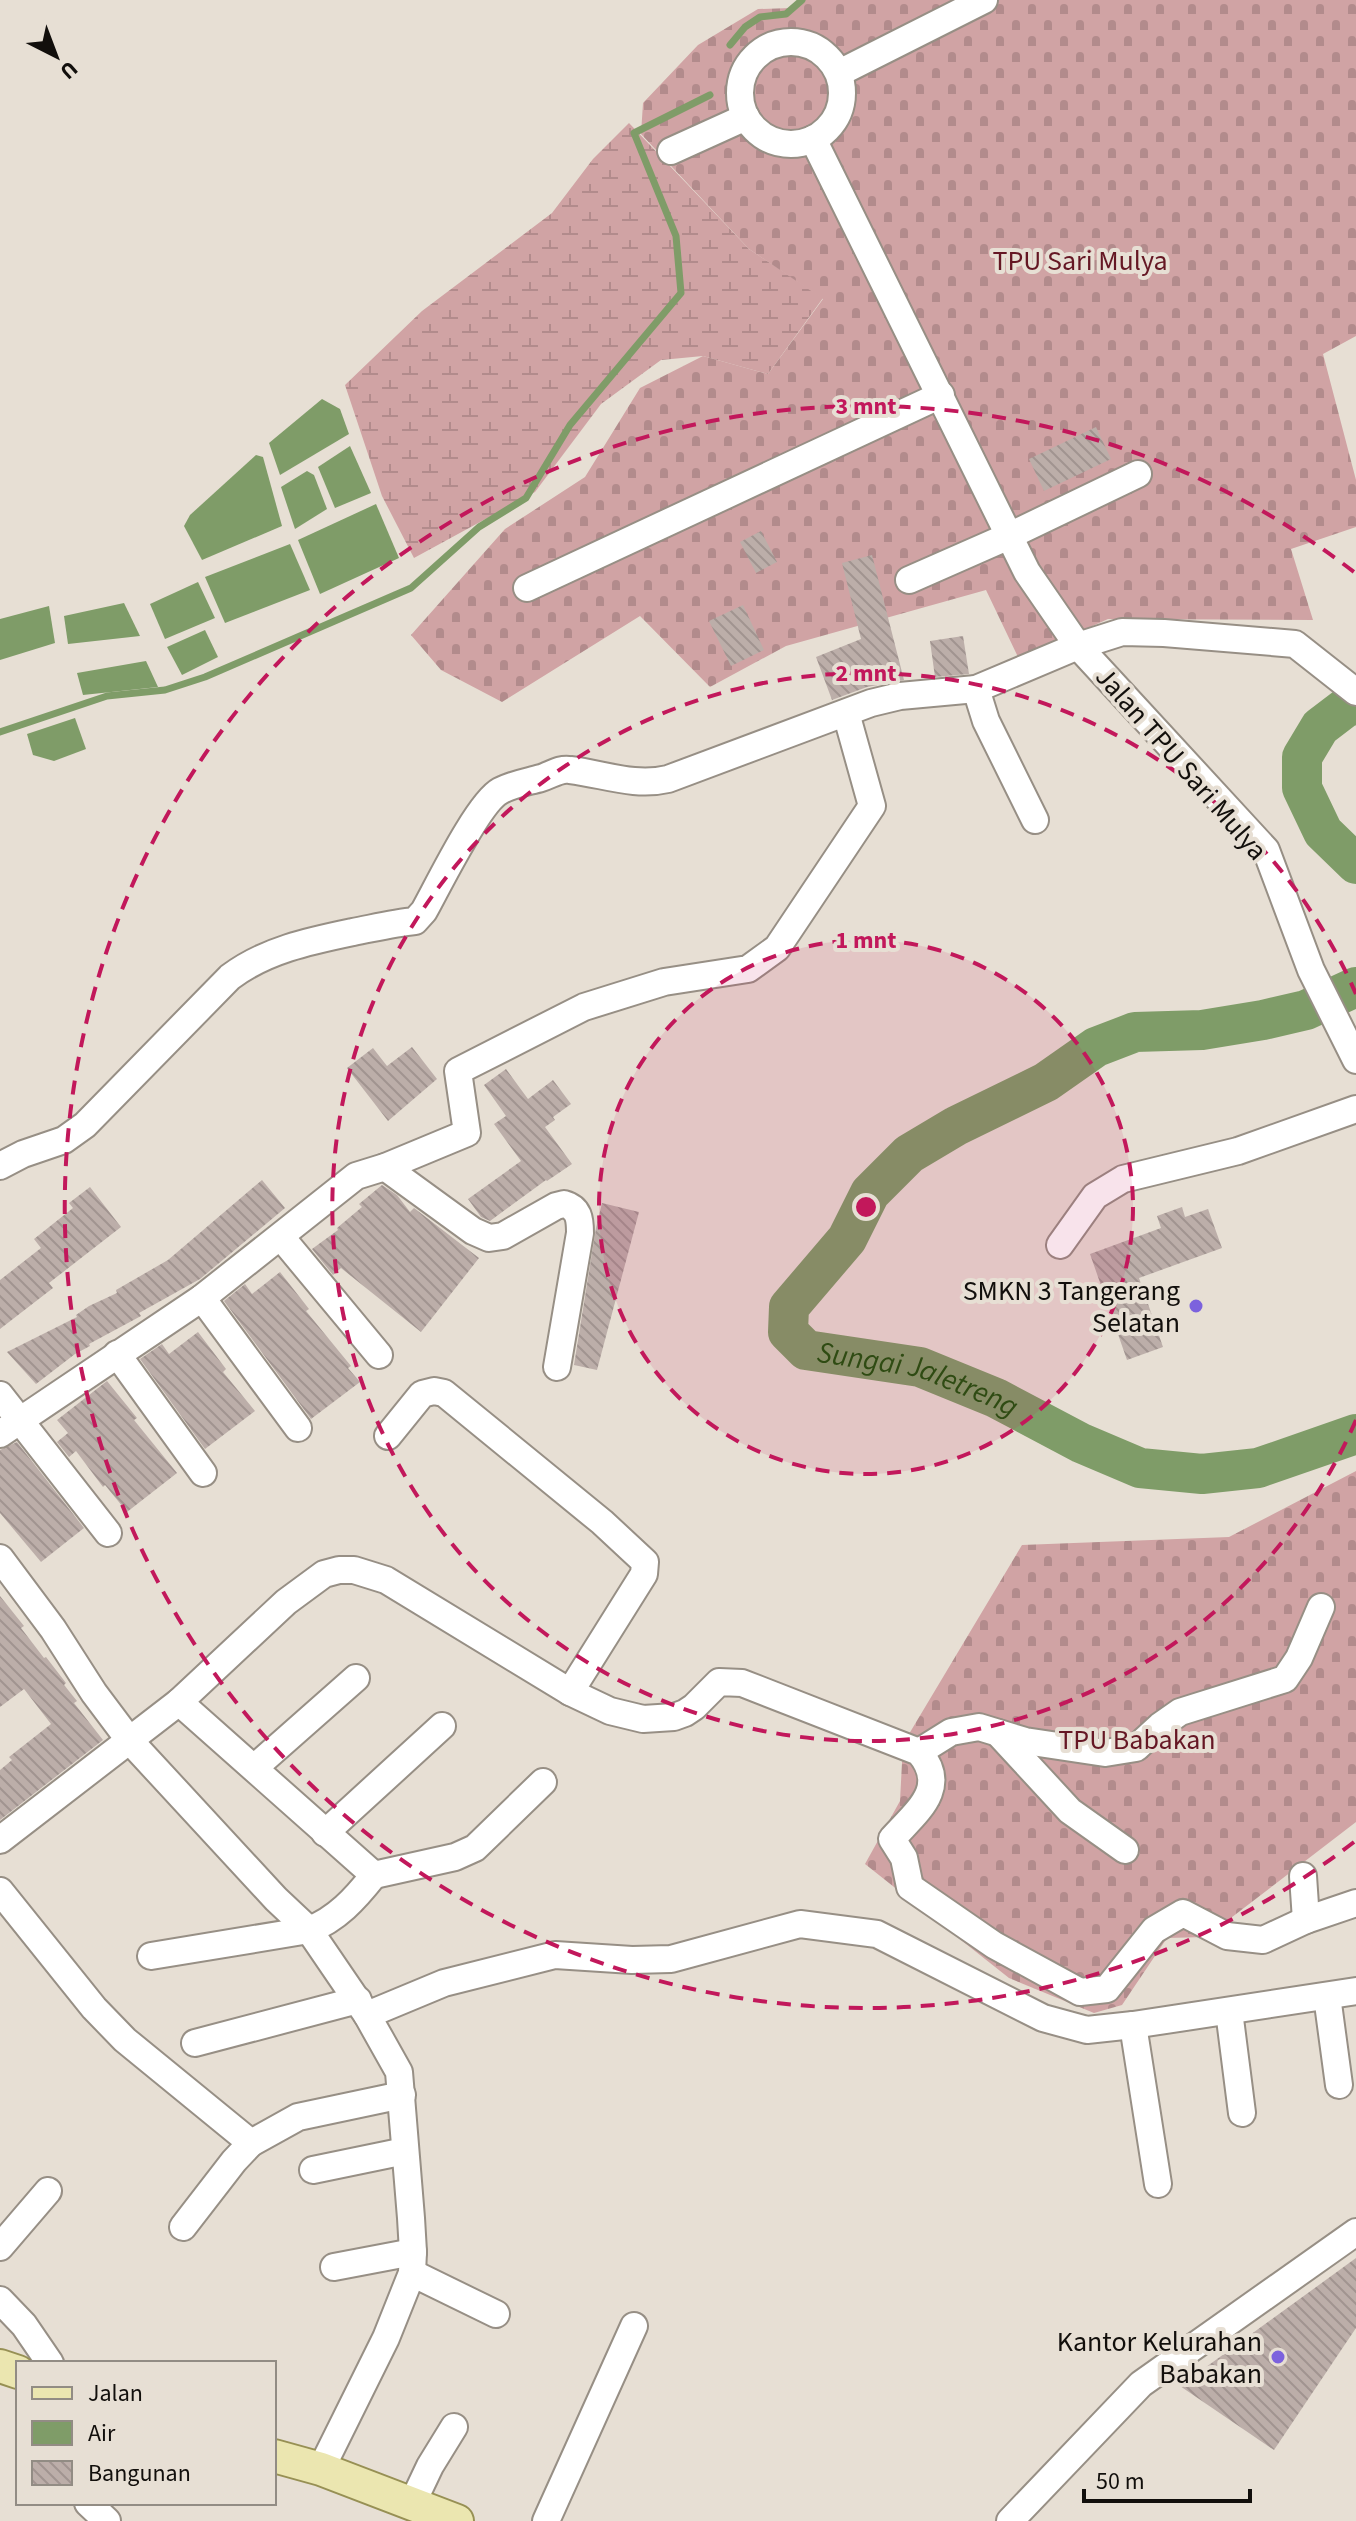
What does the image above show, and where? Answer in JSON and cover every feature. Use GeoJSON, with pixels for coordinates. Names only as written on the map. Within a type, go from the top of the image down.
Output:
{"type":"FeatureCollection","features":[{"type":"Feature","properties":{"kind":"main road"},"geometry":{"type":"LineString","coordinates":[[276,2457],[321,2469],[457,2521]]}},
{"type":"Feature","properties":{"kind":"street"},"geometry":{"type":"LineString","coordinates":[[839,73],[984,0]]}},
{"type":"Feature","properties":{"kind":"street"},"geometry":{"type":"LineString","coordinates":[[785,42],[809,45],[830,58],[839,73],[842,103],[836,118],[813,139],[782,143],[755,129],[746,117],[741,84],[746,69],[769,46],[785,42]]}},
{"type":"Feature","properties":{"kind":"street"},"geometry":{"type":"LineString","coordinates":[[671,151],[746,117]]}},
{"type":"Feature","properties":{"kind":"street","name":"Jalan TPU Sari Mulya"},"geometry":{"type":"LineString","coordinates":[[813,139],[1027,572],[1078,646],[1266,850],[1311,970],[1356,1060]]}},
{"type":"Feature","properties":{"kind":"street"},"geometry":{"type":"LineString","coordinates":[[527,588],[941,395]]}},
{"type":"Feature","properties":{"kind":"street"},"geometry":{"type":"LineString","coordinates":[[909,580],[1138,474]]}},
{"type":"Feature","properties":{"kind":"street"},"geometry":{"type":"LineString","coordinates":[[0,1166],[23,1154],[64,1140],[85,1125],[242,968],[273,952],[303,943],[415,921],[424,911],[479,813],[500,791],[565,769],[632,782],[650,783],[668,779],[900,696],[976,689],[1078,646],[1122,632],[1295,644],[1347,685]]}},
{"type":"Feature","properties":{"kind":"street"},"geometry":{"type":"LineString","coordinates":[[976,689],[986,721],[1035,820]]}},
{"type":"Feature","properties":{"kind":"street"},"geometry":{"type":"LineString","coordinates":[[9,1427],[202,1298],[356,1176],[467,1133],[458,1071],[584,1007],[664,982],[748,969],[777,948],[872,806],[846,713]]}},
{"type":"Feature","properties":{"kind":"street"},"geometry":{"type":"LineString","coordinates":[[1060,1245],[1095,1196],[1123,1179],[1238,1151],[1356,1109]]}},
{"type":"Feature","properties":{"kind":"street"},"geometry":{"type":"LineString","coordinates":[[385,1167],[473,1231],[489,1238],[509,1234],[556,1206],[564,1204],[575,1210],[580,1220],[580,1233],[557,1367]]}},
{"type":"Feature","properties":{"kind":"street"},"geometry":{"type":"LineString","coordinates":[[281,1237],[379,1355]]}},
{"type":"Feature","properties":{"kind":"street"},"geometry":{"type":"LineString","coordinates":[[202,1298],[298,1428]]}},
{"type":"Feature","properties":{"kind":"street"},"geometry":{"type":"LineString","coordinates":[[117,1354],[203,1473]]}},
{"type":"Feature","properties":{"kind":"street"},"geometry":{"type":"LineString","coordinates":[[388,1436],[422,1394],[434,1391],[444,1393],[602,1522],[645,1562],[644,1574],[570,1692]]}},
{"type":"Feature","properties":{"kind":"street"},"geometry":{"type":"LineString","coordinates":[[0,1395],[9,1427],[108,1533]]}},
{"type":"Feature","properties":{"kind":"street"},"geometry":{"type":"LineString","coordinates":[[1,1562],[53,1629],[94,1693],[130,1741],[276,1899],[309,1930],[395,2062],[402,2095],[412,2263],[386,2338],[321,2469]]}},
{"type":"Feature","properties":{"kind":"street"},"geometry":{"type":"LineString","coordinates":[[0,1840],[179,1702],[286,1602],[324,1574],[354,1570],[386,1580],[570,1692],[610,1711],[643,1719],[674,1717],[685,1713],[719,1682],[742,1683],[919,1752],[932,1772],[932,1786],[925,1803],[892,1839],[904,1858],[910,1887],[994,1945],[1080,1992],[1107,1989],[1154,1930],[1183,1913],[1227,1936],[1263,1940],[1306,1920],[1356,1903]]}},
{"type":"Feature","properties":{"kind":"street"},"geometry":{"type":"LineString","coordinates":[[919,1752],[938,1739],[979,1727],[1025,1741],[1105,1753],[1136,1748],[1180,1712],[1285,1679],[1299,1658],[1321,1607]]}},
{"type":"Feature","properties":{"kind":"street"},"geometry":{"type":"LineString","coordinates":[[254,1768],[356,1678]]}},
{"type":"Feature","properties":{"kind":"street"},"geometry":{"type":"LineString","coordinates":[[179,1702],[374,1875]]}},
{"type":"Feature","properties":{"kind":"street"},"geometry":{"type":"LineString","coordinates":[[325,1833],[442,1726]]}},
{"type":"Feature","properties":{"kind":"street"},"geometry":{"type":"LineString","coordinates":[[998,1733],[1070,1811],[1125,1850]]}},
{"type":"Feature","properties":{"kind":"street"},"geometry":{"type":"LineString","coordinates":[[151,1956],[309,1930],[325,1923],[339,1914],[374,1875],[455,1857],[475,1848],[543,1782]]}},
{"type":"Feature","properties":{"kind":"street"},"geometry":{"type":"LineString","coordinates":[[1303,1876],[1306,1920]]}},
{"type":"Feature","properties":{"kind":"street"},"geometry":{"type":"LineString","coordinates":[[0,1891],[94,2008],[125,2040],[251,2143]]}},
{"type":"Feature","properties":{"kind":"street"},"geometry":{"type":"LineString","coordinates":[[195,2043],[362,2008],[555,1955],[671,1959],[800,1924],[877,1934],[1043,2018],[1087,2030],[1356,1991]]}},
{"type":"Feature","properties":{"kind":"street"},"geometry":{"type":"LineString","coordinates":[[1327,1996],[1339,2085]]}},
{"type":"Feature","properties":{"kind":"street"},"geometry":{"type":"LineString","coordinates":[[1229,2011],[1242,2113]]}},
{"type":"Feature","properties":{"kind":"street"},"geometry":{"type":"LineString","coordinates":[[1133,2025],[1158,2184]]}},
{"type":"Feature","properties":{"kind":"street"},"geometry":{"type":"LineString","coordinates":[[183,2227],[251,2143],[298,2117],[402,2095]]}},
{"type":"Feature","properties":{"kind":"street"},"geometry":{"type":"LineString","coordinates":[[313,2170],[405,2151]]}},
{"type":"Feature","properties":{"kind":"street"},"geometry":{"type":"LineString","coordinates":[[0,2247],[48,2191]]}},
{"type":"Feature","properties":{"kind":"street"},"geometry":{"type":"LineString","coordinates":[[1010,2521],[1141,2384],[1356,2232]]}},
{"type":"Feature","properties":{"kind":"street"},"geometry":{"type":"LineString","coordinates":[[334,2267],[412,2263],[496,2314]]}},
{"type":"Feature","properties":{"kind":"street"},"geometry":{"type":"LineString","coordinates":[[0,2300],[24,2325],[49,2361]]}},
{"type":"Feature","properties":{"kind":"street"},"geometry":{"type":"LineString","coordinates":[[546,2521],[634,2326]]}},
{"type":"Feature","properties":{"kind":"street"},"geometry":{"type":"LineString","coordinates":[[412,2504],[454,2427]]}},
{"type":"Feature","properties":{"kind":"street"},"geometry":{"type":"LineString","coordinates":[[90,2505],[107,2521]]}},
{"type":"Feature","properties":{"kind":"green space","name":"TPU Sari Mulya"},"geometry":{"type":"Polygon","coordinates":[[[802,0],[1356,0],[1356,336],[1323,354],[1356,480],[1356,527],[1291,549],[1313,620],[1108,619],[1019,659],[986,590],[786,646],[710,687],[640,616],[502,702],[441,670],[411,635],[505,529],[585,477],[640,388],[703,356],[768,374],[823,299],[749,249],[641,134],[643,103],[698,45],[758,9],[791,8],[802,0]]]}},
{"type":"Feature","properties":{"kind":"green space"},"geometry":{"type":"Polygon","coordinates":[[[629,123],[749,249],[823,298],[768,374],[703,356],[661,360],[601,404],[535,492],[414,558],[382,496],[345,385],[422,311],[552,213],[593,159],[629,123]]]}},
{"type":"Feature","properties":{"kind":"green space","name":"TPU Babakan"},"geometry":{"type":"Polygon","coordinates":[[[1356,1471],[1356,1822],[1206,1937],[1167,1938],[1122,2005],[1094,2013],[1009,1978],[865,1864],[900,1801],[903,1744],[1022,1545],[1229,1537],[1356,1471]]]}},
{"type":"Feature","properties":{"kind":"water"},"geometry":{"type":"Polygon","coordinates":[[[322,399],[340,409],[349,434],[280,475],[269,443],[322,399]]]}},
{"type":"Feature","properties":{"kind":"water"},"geometry":{"type":"Polygon","coordinates":[[[350,446],[371,493],[335,508],[318,467],[350,446]]]}},
{"type":"Feature","properties":{"kind":"water"},"geometry":{"type":"Polygon","coordinates":[[[256,455],[263,457],[282,526],[202,560],[184,526],[190,515],[256,455]]]}},
{"type":"Feature","properties":{"kind":"water"},"geometry":{"type":"Polygon","coordinates":[[[307,471],[314,475],[327,509],[295,529],[281,487],[307,471]]]}},
{"type":"Feature","properties":{"kind":"water"},"geometry":{"type":"Polygon","coordinates":[[[376,504],[399,558],[320,594],[298,540],[376,504]]]}},
{"type":"Feature","properties":{"kind":"water"},"geometry":{"type":"Polygon","coordinates":[[[290,544],[310,590],[225,623],[205,577],[290,544]]]}},
{"type":"Feature","properties":{"kind":"water"},"geometry":{"type":"Polygon","coordinates":[[[198,582],[215,618],[165,639],[150,604],[198,582]]]}},
{"type":"Feature","properties":{"kind":"water"},"geometry":{"type":"Polygon","coordinates":[[[124,603],[140,636],[68,644],[64,616],[124,603]]]}},
{"type":"Feature","properties":{"kind":"water"},"geometry":{"type":"Polygon","coordinates":[[[49,606],[55,643],[0,660],[0,619],[49,606]]]}},
{"type":"Feature","properties":{"kind":"water"},"geometry":{"type":"Polygon","coordinates":[[[205,630],[218,657],[182,675],[167,647],[205,630]]]}},
{"type":"Feature","properties":{"kind":"water"},"geometry":{"type":"Polygon","coordinates":[[[146,661],[158,687],[83,695],[77,673],[146,661]]]}},
{"type":"Feature","properties":{"kind":"water"},"geometry":{"type":"Polygon","coordinates":[[[75,718],[86,749],[54,761],[33,755],[27,734],[75,718]]]}},
{"type":"Feature","properties":{"kind":"building"},"geometry":{"type":"Polygon","coordinates":[[[1096,427],[1111,459],[1044,491],[1029,459],[1096,427]]]}},
{"type":"Feature","properties":{"kind":"building"},"geometry":{"type":"Polygon","coordinates":[[[761,531],[777,562],[756,573],[740,542],[761,531]]]}},
{"type":"Feature","properties":{"kind":"building"},"geometry":{"type":"Polygon","coordinates":[[[872,555],[904,680],[867,687],[832,700],[816,657],[861,639],[842,563],[872,555]]]}},
{"type":"Feature","properties":{"kind":"building"},"geometry":{"type":"Polygon","coordinates":[[[743,605],[764,650],[731,666],[709,621],[743,605]]]}},
{"type":"Feature","properties":{"kind":"building"},"geometry":{"type":"Polygon","coordinates":[[[963,636],[969,674],[935,677],[930,641],[963,636]]]}},
{"type":"Feature","properties":{"kind":"building"},"geometry":{"type":"Polygon","coordinates":[[[412,1047],[437,1079],[388,1121],[347,1068],[373,1048],[387,1066],[412,1047]]]}},
{"type":"Feature","properties":{"kind":"building"},"geometry":{"type":"Polygon","coordinates":[[[506,1069],[528,1099],[553,1080],[571,1104],[545,1127],[572,1164],[490,1221],[481,1217],[468,1199],[521,1161],[494,1124],[506,1116],[484,1085],[506,1069]]]}},
{"type":"Feature","properties":{"kind":"building"},"geometry":{"type":"Polygon","coordinates":[[[262,1180],[285,1208],[200,1279],[89,1344],[36,1384],[7,1352],[77,1317],[89,1306],[117,1293],[116,1290],[168,1260],[262,1180]]]}},
{"type":"Feature","properties":{"kind":"building"},"geometry":{"type":"Polygon","coordinates":[[[382,1185],[397,1195],[410,1212],[414,1208],[479,1258],[421,1332],[341,1268],[333,1275],[312,1249],[338,1230],[362,1207],[359,1204],[382,1185]]]}},
{"type":"Feature","properties":{"kind":"building"},"geometry":{"type":"Polygon","coordinates":[[[90,1187],[121,1227],[49,1283],[53,1288],[0,1329],[0,1280],[41,1248],[34,1239],[73,1208],[69,1203],[90,1187]]]}},
{"type":"Feature","properties":{"kind":"building"},"geometry":{"type":"Polygon","coordinates":[[[602,1203],[639,1212],[597,1370],[574,1365],[602,1203]]]}},
{"type":"Feature","properties":{"kind":"building"},"geometry":{"type":"Polygon","coordinates":[[[1182,1207],[1185,1217],[1208,1209],[1222,1248],[1139,1278],[1163,1347],[1127,1360],[1090,1254],[1161,1228],[1157,1216],[1182,1207]]]}},
{"type":"Feature","properties":{"kind":"building"},"geometry":{"type":"Polygon","coordinates":[[[280,1272],[360,1382],[311,1419],[224,1301],[245,1284],[252,1294],[280,1272]]]}},
{"type":"Feature","properties":{"kind":"building"},"geometry":{"type":"Polygon","coordinates":[[[198,1332],[226,1369],[223,1372],[255,1411],[205,1449],[140,1359],[162,1344],[169,1354],[198,1332]]]}},
{"type":"Feature","properties":{"kind":"building"},"geometry":{"type":"Polygon","coordinates":[[[107,1381],[177,1473],[127,1512],[76,1451],[69,1457],[57,1442],[68,1433],[57,1420],[107,1381]]]}},
{"type":"Feature","properties":{"kind":"building"},"geometry":{"type":"Polygon","coordinates":[[[17,1442],[84,1528],[41,1562],[0,1513],[0,1450],[17,1442]]]}},
{"type":"Feature","properties":{"kind":"building"},"geometry":{"type":"Polygon","coordinates":[[[0,1596],[24,1626],[21,1628],[66,1683],[64,1685],[77,1701],[74,1703],[103,1740],[0,1820],[0,1770],[12,1760],[9,1757],[51,1724],[24,1689],[0,1707],[0,1596]]]}},
{"type":"Feature","properties":{"kind":"building","name":"Kantor Kelurahan Babakan"},"geometry":{"type":"Polygon","coordinates":[[[1356,2258],[1356,2328],[1274,2450],[1180,2386],[1356,2258]]]}},
{"type":"Feature","properties":{"kind":"waterway"},"geometry":{"type":"LineString","coordinates":[[730,45],[745,27],[760,17],[786,14],[802,0]]}},
{"type":"Feature","properties":{"kind":"waterway"},"geometry":{"type":"LineString","coordinates":[[0,732],[107,696],[165,690],[205,677],[411,588],[479,527],[526,498],[570,425],[681,293],[676,236],[634,133],[710,95]]}},
{"type":"Feature","properties":{"kind":"waterway","name":"Sungai Jaletreng"},"geometry":{"type":"LineString","coordinates":[[1356,704],[1345,708],[1320,727],[1302,757],[1302,788],[1323,832],[1356,864]]}},
{"type":"Feature","properties":{"kind":"waterway","name":"Sungai Jaletreng"},"geometry":{"type":"LineString","coordinates":[[1356,987],[1306,1010],[1263,1020],[1202,1030],[1135,1032],[1096,1047],[1046,1082],[956,1126],[909,1154],[870,1193],[847,1239],[789,1307],[788,1332],[806,1350],[920,1367],[996,1398],[1081,1443],[1140,1468],[1202,1474],[1258,1468],[1356,1434]]}},
{"type":"Feature","properties":{"kind":"place","name":"SMKN 3 Tangerang Selatan"},"geometry":{"type":"Point","coordinates":[1196,1306]}},
{"type":"Feature","properties":{"kind":"place","name":"Kantor Kelurahan Babakan"},"geometry":{"type":"Point","coordinates":[1278,2357]}}]}
